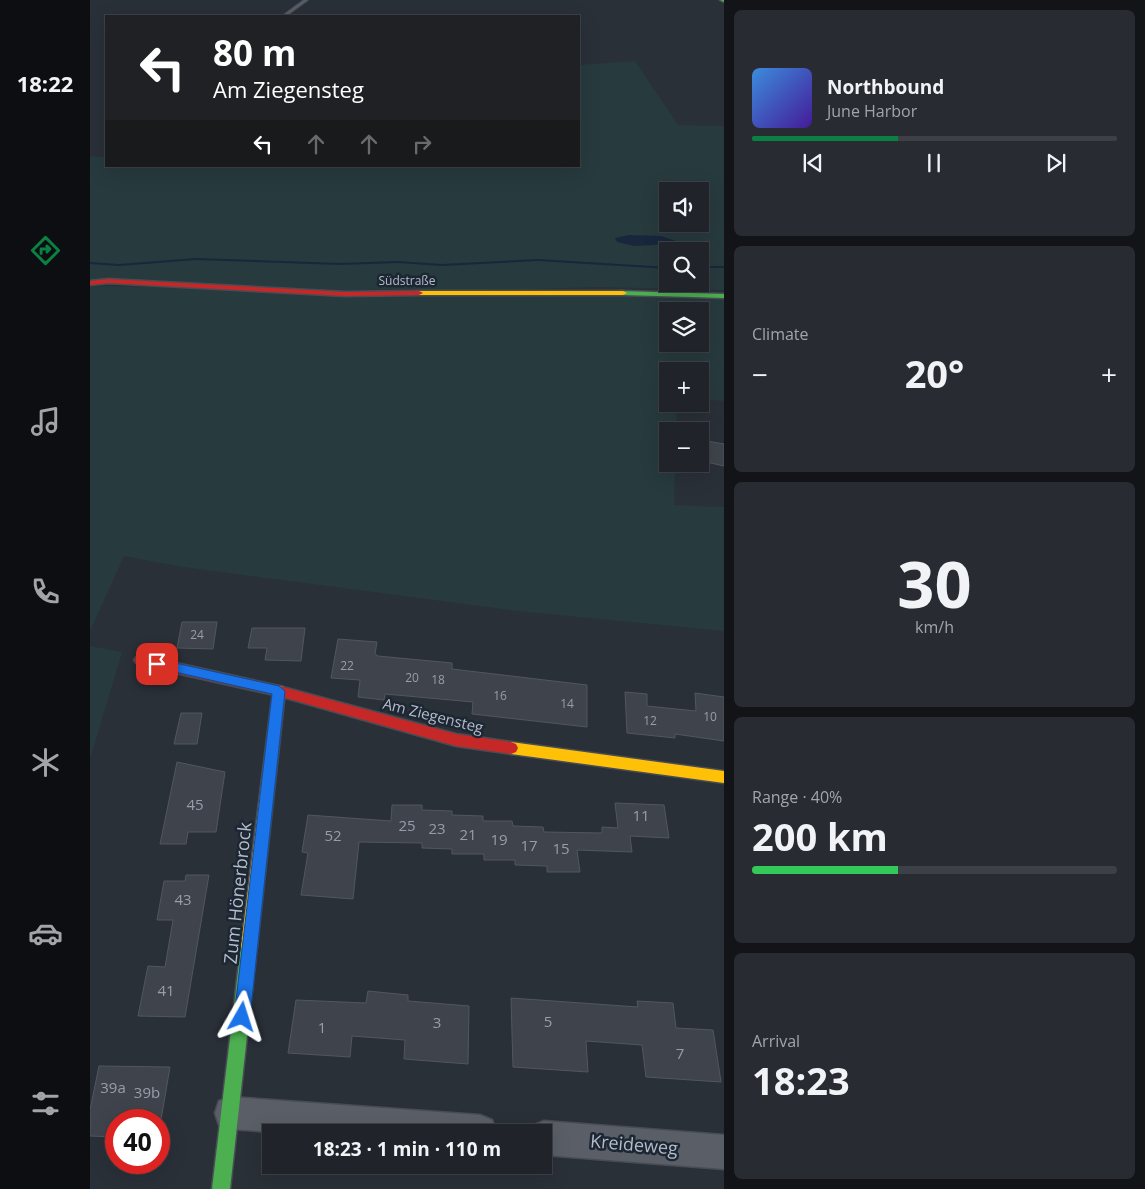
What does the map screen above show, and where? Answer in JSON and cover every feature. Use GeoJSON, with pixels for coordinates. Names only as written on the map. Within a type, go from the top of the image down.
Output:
{"type":"FeatureCollection","features":[{"type":"Feature","properties":{"kind":"street","name":"Südstraße"},"geometry":{"type":"LineString","coordinates":[[90,283],[108,281],[355,295],[600,292],[724,296]]}},
{"type":"Feature","properties":{"kind":"street","name":"Am Ziegensteg"},"geometry":{"type":"LineString","coordinates":[[140,660],[279,691],[456,740],[724,776]]}},
{"type":"Feature","properties":{"kind":"street","name":"Zum Hönerbrock"},"geometry":{"type":"LineString","coordinates":[[221,1189],[279,691]]}},
{"type":"Feature","properties":{"kind":"street"},"geometry":{"type":"LineString","coordinates":[[231,1113],[375,1124]]}},
{"type":"Feature","properties":{"kind":"street","name":"Kreideweg"},"geometry":{"type":"LineString","coordinates":[[552,1139],[724,1152]]}},
{"type":"Feature","properties":{"kind":"lane"},"geometry":{"type":"LineString","coordinates":[[285,15],[306,0]]}},
{"type":"Feature","properties":{"kind":"green space"},"geometry":{"type":"Polygon","coordinates":[[[635,61],[678,125],[724,126],[724,290],[709,290],[709,242],[659,242],[659,288],[598,287],[393,293],[90,280],[90,156],[105,157],[105,167],[580,167],[580,65],[635,61]]]}},
{"type":"Feature","properties":{"kind":"green space"},"geometry":{"type":"Polygon","coordinates":[[[90,287],[601,294],[724,298],[724,401],[709,400],[709,362],[659,362],[659,412],[677,412],[676,422],[659,422],[659,472],[675,472],[674,505],[724,507],[724,631],[517,611],[183,567],[124,556],[90,631],[90,287]]]}},
{"type":"Feature","properties":{"kind":"green space"},"geometry":{"type":"Polygon","coordinates":[[[90,646],[122,652],[90,759],[90,646]]]}},
{"type":"Feature","properties":{"kind":"water"},"geometry":{"type":"Polygon","coordinates":[[[629,235],[661,236],[676,241],[659,242],[659,245],[634,246],[617,242],[615,238],[629,235]]]}},
{"type":"Feature","properties":{"kind":"building"},"geometry":{"type":"Polygon","coordinates":[[[709,441],[724,444],[724,466],[709,463],[709,441]]]}},
{"type":"Feature","properties":{"kind":"building"},"geometry":{"type":"Polygon","coordinates":[[[182,622],[217,622],[213,649],[177,648],[182,622]]]}},
{"type":"Feature","properties":{"kind":"building"},"geometry":{"type":"Polygon","coordinates":[[[252,628],[305,628],[301,661],[265,660],[267,648],[248,648],[252,628]]]}},
{"type":"Feature","properties":{"kind":"building"},"geometry":{"type":"Polygon","coordinates":[[[338,639],[377,642],[375,654],[378,656],[452,663],[452,669],[587,685],[587,727],[472,714],[473,702],[385,694],[384,700],[358,697],[360,680],[331,678],[338,639]]]}},
{"type":"Feature","properties":{"kind":"building"},"geometry":{"type":"Polygon","coordinates":[[[625,692],[647,694],[647,706],[696,711],[695,693],[724,697],[724,741],[675,734],[675,738],[627,733],[625,692]]]}},
{"type":"Feature","properties":{"kind":"building"},"geometry":{"type":"Polygon","coordinates":[[[181,713],[202,713],[197,744],[174,744],[181,713]]]}},
{"type":"Feature","properties":{"kind":"building"},"geometry":{"type":"Polygon","coordinates":[[[177,762],[225,772],[216,832],[188,832],[186,844],[160,844],[177,762]]]}},
{"type":"Feature","properties":{"kind":"building"},"geometry":{"type":"Polygon","coordinates":[[[615,803],[664,805],[669,838],[630,836],[632,852],[577,850],[580,872],[547,872],[547,866],[515,865],[515,860],[484,860],[484,854],[452,854],[452,849],[422,848],[422,843],[359,842],[353,899],[301,895],[308,853],[302,852],[308,815],[391,821],[392,805],[422,805],[422,810],[452,811],[452,815],[483,816],[483,821],[512,821],[513,826],[543,827],[544,832],[602,833],[602,827],[618,828],[615,803]]]}},
{"type":"Feature","properties":{"kind":"building"},"geometry":{"type":"Polygon","coordinates":[[[186,875],[209,875],[185,1017],[138,1016],[148,966],[165,967],[173,920],[157,920],[164,881],[185,881],[186,875]]]}},
{"type":"Feature","properties":{"kind":"building"},"geometry":{"type":"Polygon","coordinates":[[[368,991],[408,995],[408,1001],[469,1006],[468,1064],[404,1059],[405,1040],[352,1036],[350,1057],[288,1053],[296,1000],[366,1003],[368,991]]]}},
{"type":"Feature","properties":{"kind":"building"},"geometry":{"type":"Polygon","coordinates":[[[511,998],[638,1007],[637,1001],[673,1003],[676,1028],[713,1030],[721,1082],[646,1077],[642,1045],[586,1041],[588,1072],[513,1067],[511,998]]]}},
{"type":"Feature","properties":{"kind":"building"},"geometry":{"type":"Polygon","coordinates":[[[99,1066],[170,1067],[163,1109],[105,1109],[105,1137],[90,1136],[90,1110],[99,1066]]]}},
{"type":"Feature","properties":{"kind":"waterway"},"geometry":{"type":"LineString","coordinates":[[90,263],[119,265],[196,259],[340,264],[398,262],[442,265],[538,260],[659,267]]}},
{"type":"Feature","properties":{"kind":"waterway"},"geometry":{"type":"LineString","coordinates":[[709,267],[724,267]]}},
{"type":"Feature","properties":{"kind":"traffic: fast"},"geometry":{"type":"LineString","coordinates":[[623,293],[724,296]]}},
{"type":"Feature","properties":{"kind":"traffic: fast"},"geometry":{"type":"LineString","coordinates":[[221,1189],[249,946]]}},
{"type":"Feature","properties":{"kind":"traffic: slow"},"geometry":{"type":"LineString","coordinates":[[419,293],[623,293]]}},
{"type":"Feature","properties":{"kind":"traffic: slow"},"geometry":{"type":"LineString","coordinates":[[249,946],[279,691]]}},
{"type":"Feature","properties":{"kind":"traffic: slow"},"geometry":{"type":"LineString","coordinates":[[511,748],[724,777]]}},
{"type":"Feature","properties":{"kind":"traffic: jam"},"geometry":{"type":"LineString","coordinates":[[90,283],[108,281],[345,294],[419,293]]}},
{"type":"Feature","properties":{"kind":"traffic: jam"},"geometry":{"type":"LineString","coordinates":[[140,660],[279,691],[456,740],[511,748]]}},
{"type":"Feature","properties":{"kind":"route"},"geometry":{"type":"LineString","coordinates":[[157,664],[279,691],[242,1017]]}}]}
